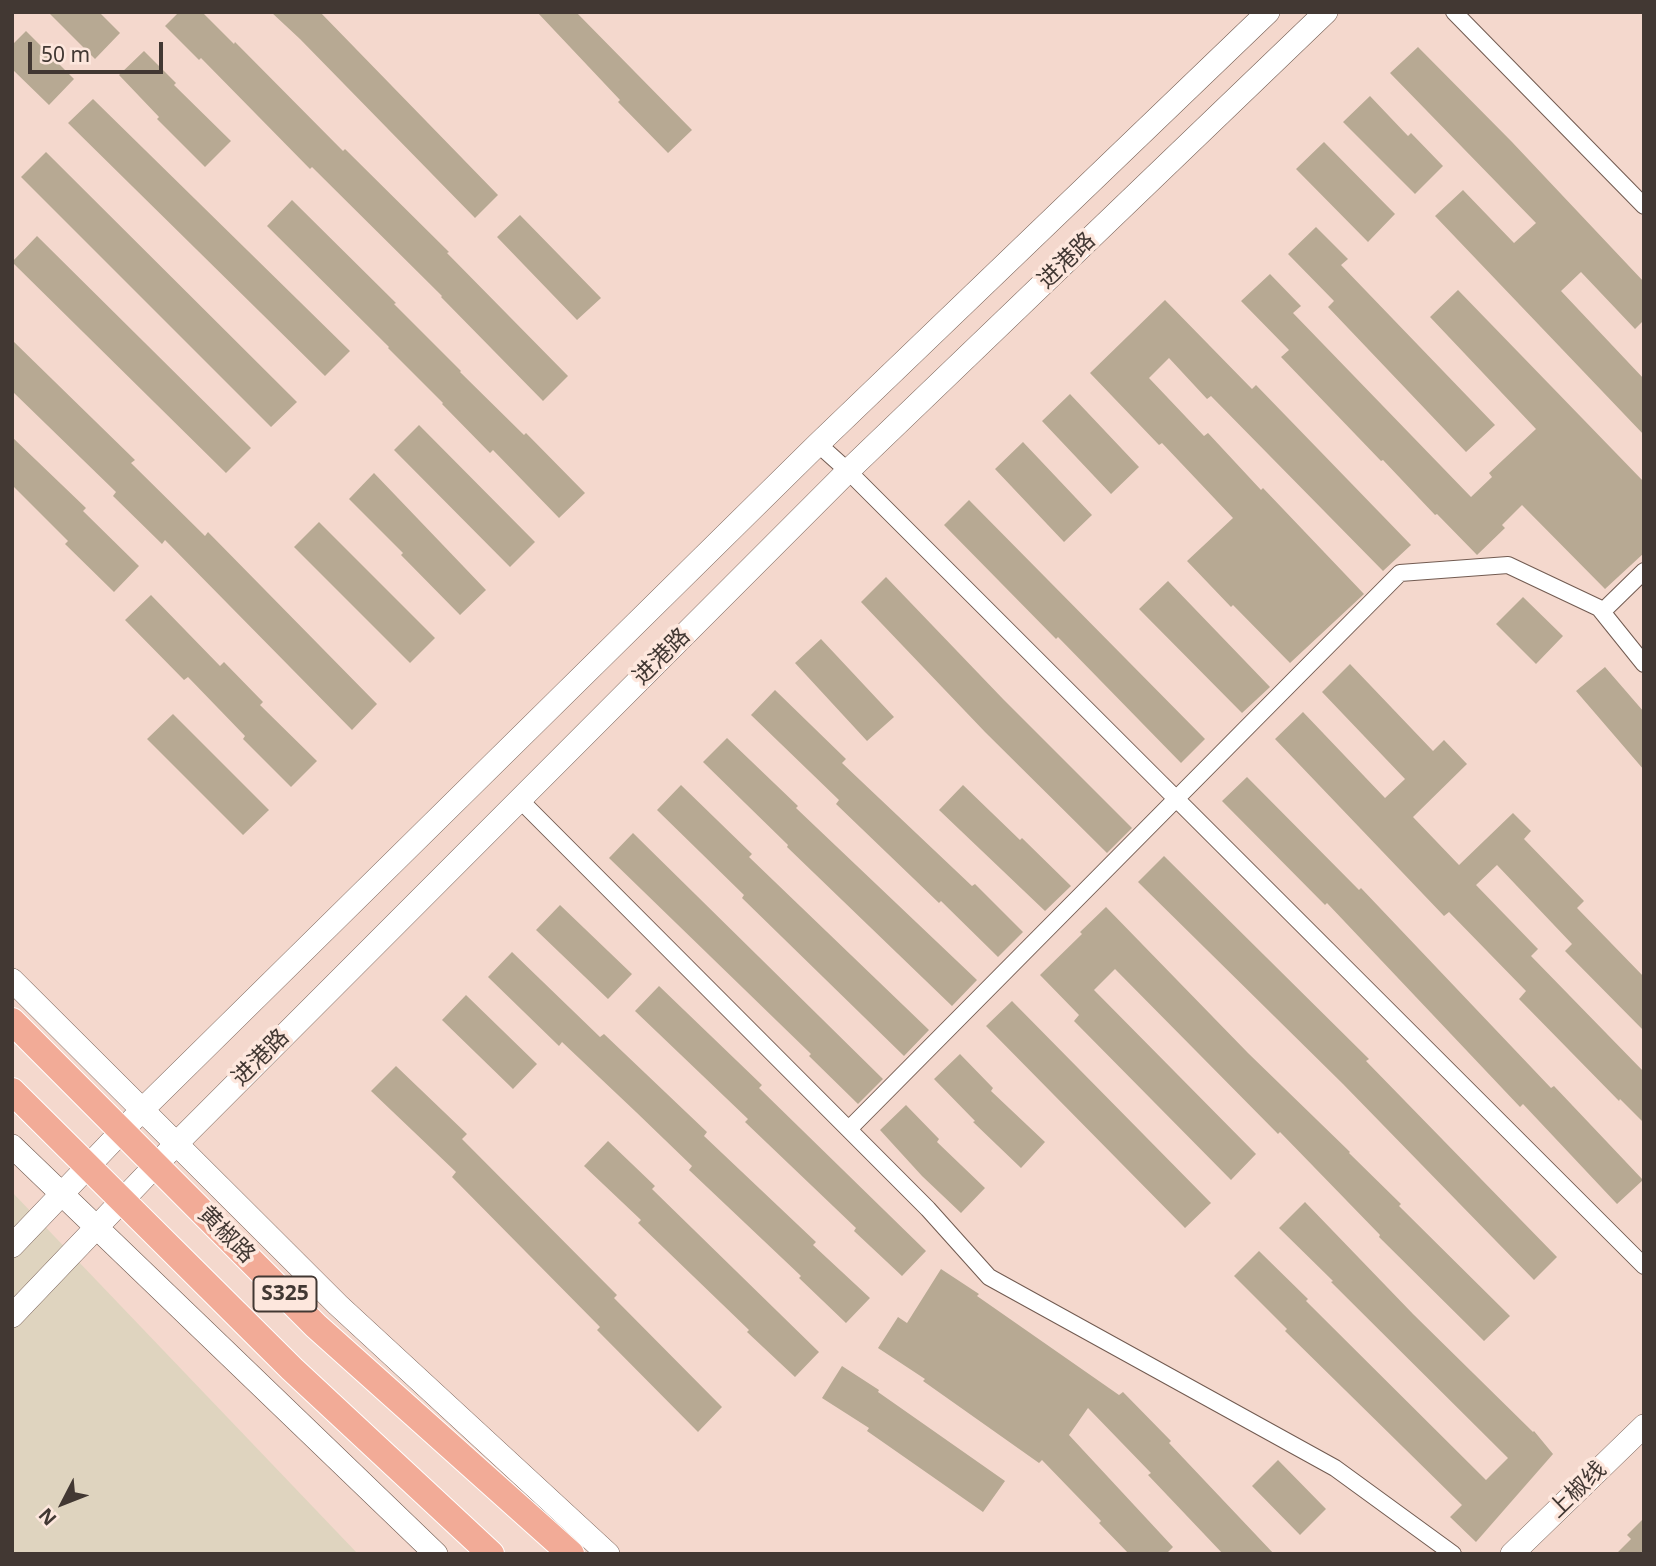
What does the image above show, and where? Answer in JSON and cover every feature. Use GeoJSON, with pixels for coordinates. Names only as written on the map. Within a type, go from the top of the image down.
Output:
{"type":"FeatureCollection","features":[{"type":"Feature","properties":{"kind":"main road","name":"进港路"},"geometry":{"type":"LineString","coordinates":[[12,1246],[142,1110],[818,444],[1268,12]]}},
{"type":"Feature","properties":{"kind":"main road","name":"进港路"},"geometry":{"type":"LineString","coordinates":[[12,1316],[176,1144],[848,471],[1326,12]]}},
{"type":"Feature","properties":{"kind":"main road"},"geometry":{"type":"LineString","coordinates":[[12,981],[338,1306],[608,1554]]}},
{"type":"Feature","properties":{"kind":"main road","name":"黄椒路"},"geometry":{"type":"LineString","coordinates":[[12,1021],[317,1325],[571,1554]]}},
{"type":"Feature","properties":{"kind":"main road","name":"黄椒路"},"geometry":{"type":"LineString","coordinates":[[12,1091],[292,1369],[491,1554]]}},
{"type":"Feature","properties":{"kind":"main road"},"geometry":{"type":"LineString","coordinates":[[12,1146],[436,1554]]}},
{"type":"Feature","properties":{"kind":"main road","name":"上椒线"},"geometry":{"type":"LineString","coordinates":[[1513,1554],[1644,1426]]}},
{"type":"Feature","properties":{"kind":"street"},"geometry":{"type":"LineString","coordinates":[[1454,12],[1644,206]]}},
{"type":"Feature","properties":{"kind":"street"},"geometry":{"type":"LineString","coordinates":[[818,444],[1644,1266]]}},
{"type":"Feature","properties":{"kind":"street"},"geometry":{"type":"LineString","coordinates":[[849,1129],[1400,573],[1508,565],[1599,608],[1644,664]]}},
{"type":"Feature","properties":{"kind":"street"},"geometry":{"type":"LineString","coordinates":[[1602,612],[1644,570]]}},
{"type":"Feature","properties":{"kind":"street"},"geometry":{"type":"LineString","coordinates":[[520,800],[928,1209],[989,1276],[1335,1468],[1452,1554]]}},
{"type":"Feature","properties":{"kind":"shaded area"},"geometry":{"type":"Polygon","coordinates":[[[12,1192],[358,1554],[12,1554],[12,1192]]]}},
{"type":"Feature","properties":{"kind":"building"},"geometry":{"type":"Polygon","coordinates":[[[48,12],[99,12],[120,33],[95,59],[48,12]]]}},
{"type":"Feature","properties":{"kind":"building"},"geometry":{"type":"Polygon","coordinates":[[[179,12],[202,12],[234,44],[235,42],[343,151],[345,149],[449,252],[447,253],[568,376],[543,401],[312,167],[310,169],[201,58],[199,60],[165,26],[179,12]]]}},
{"type":"Feature","properties":{"kind":"building"},"geometry":{"type":"Polygon","coordinates":[[[271,12],[320,12],[498,195],[475,218],[271,12]]]}},
{"type":"Feature","properties":{"kind":"building"},"geometry":{"type":"Polygon","coordinates":[[[537,12],[576,12],[692,130],[668,153],[537,12]]]}},
{"type":"Feature","properties":{"kind":"building"},"geometry":{"type":"Polygon","coordinates":[[[26,31],[74,79],[49,105],[12,69],[12,45],[26,31]]]}},
{"type":"Feature","properties":{"kind":"building"},"geometry":{"type":"Polygon","coordinates":[[[1418,47],[1644,282],[1644,320],[1635,329],[1581,272],[1561,291],[1644,379],[1644,435],[1435,216],[1463,190],[1514,243],[1536,223],[1390,73],[1418,47]]]}},
{"type":"Feature","properties":{"kind":"building"},"geometry":{"type":"Polygon","coordinates":[[[144,51],[231,141],[205,167],[157,119],[159,117],[119,75],[144,51]]]}},
{"type":"Feature","properties":{"kind":"building"},"geometry":{"type":"Polygon","coordinates":[[[1370,96],[1408,136],[1411,133],[1443,166],[1415,194],[1343,122],[1370,96]]]}},
{"type":"Feature","properties":{"kind":"building"},"geometry":{"type":"Polygon","coordinates":[[[93,99],[350,351],[325,376],[68,123],[93,99]]]}},
{"type":"Feature","properties":{"kind":"building"},"geometry":{"type":"Polygon","coordinates":[[[1324,142],[1395,214],[1368,242],[1296,169],[1324,142]]]}},
{"type":"Feature","properties":{"kind":"building"},"geometry":{"type":"Polygon","coordinates":[[[46,152],[297,402],[271,427],[21,177],[46,152]]]}},
{"type":"Feature","properties":{"kind":"building"},"geometry":{"type":"Polygon","coordinates":[[[292,200],[396,303],[394,304],[460,372],[585,493],[559,518],[493,450],[490,453],[389,347],[267,226],[292,200]]]}},
{"type":"Feature","properties":{"kind":"building"},"geometry":{"type":"Polygon","coordinates":[[[520,215],[601,298],[577,320],[497,237],[520,215]]]}},
{"type":"Feature","properties":{"kind":"building"},"geometry":{"type":"Polygon","coordinates":[[[1316,227],[1348,259],[1341,265],[1495,425],[1466,452],[1328,307],[1334,301],[1288,254],[1316,227]]]}},
{"type":"Feature","properties":{"kind":"building"},"geometry":{"type":"Polygon","coordinates":[[[37,236],[251,448],[226,473],[12,262],[37,236]]]}},
{"type":"Feature","properties":{"kind":"building"},"geometry":{"type":"Polygon","coordinates":[[[1270,274],[1301,306],[1293,313],[1471,497],[1492,477],[1489,473],[1536,429],[1430,317],[1458,290],[1644,482],[1644,553],[1605,589],[1522,505],[1502,525],[1505,528],[1477,555],[1281,357],[1289,350],[1241,301],[1270,274]]]}},
{"type":"Feature","properties":{"kind":"building"},"geometry":{"type":"Polygon","coordinates":[[[1165,300],[1252,389],[1256,385],[1411,545],[1383,571],[1211,396],[1207,399],[1169,358],[1149,378],[1204,436],[1208,433],[1261,490],[1263,488],[1364,594],[1290,663],[1187,561],[1233,518],[1162,443],[1159,445],[1090,373],[1165,300]]]}},
{"type":"Feature","properties":{"kind":"building"},"geometry":{"type":"Polygon","coordinates":[[[12,340],[135,460],[131,463],[205,536],[208,532],[377,704],[352,730],[165,540],[162,544],[113,496],[116,492],[12,391],[12,340]]]}},
{"type":"Feature","properties":{"kind":"building"},"geometry":{"type":"Polygon","coordinates":[[[1070,394],[1139,467],[1111,494],[1042,421],[1070,394]]]}},
{"type":"Feature","properties":{"kind":"building"},"geometry":{"type":"Polygon","coordinates":[[[419,425],[535,542],[510,567],[394,450],[419,425]]]}},
{"type":"Feature","properties":{"kind":"building"},"geometry":{"type":"Polygon","coordinates":[[[12,437],[86,508],[83,511],[139,566],[114,592],[65,544],[68,541],[12,485],[12,437]]]}},
{"type":"Feature","properties":{"kind":"building"},"geometry":{"type":"Polygon","coordinates":[[[1023,442],[1092,515],[1064,542],[995,469],[1023,442]]]}},
{"type":"Feature","properties":{"kind":"building"},"geometry":{"type":"Polygon","coordinates":[[[374,473],[486,590],[460,615],[349,499],[374,473]]]}},
{"type":"Feature","properties":{"kind":"building"},"geometry":{"type":"Polygon","coordinates":[[[969,500],[1205,739],[1181,763],[944,525],[969,500]]]}},
{"type":"Feature","properties":{"kind":"building"},"geometry":{"type":"Polygon","coordinates":[[[319,522],[435,638],[410,663],[294,547],[319,522]]]}},
{"type":"Feature","properties":{"kind":"building"},"geometry":{"type":"Polygon","coordinates":[[[886,577],[1132,828],[1107,853],[985,732],[861,602],[886,577]]]}},
{"type":"Feature","properties":{"kind":"building"},"geometry":{"type":"Polygon","coordinates":[[[1168,581],[1270,687],[1242,713],[1139,609],[1168,581]]]}},
{"type":"Feature","properties":{"kind":"building"},"geometry":{"type":"Polygon","coordinates":[[[151,595],[220,666],[224,662],[263,702],[260,705],[317,761],[291,787],[243,739],[245,736],[188,677],[184,680],[125,620],[151,595]]]}},
{"type":"Feature","properties":{"kind":"building"},"geometry":{"type":"Polygon","coordinates":[[[1523,597],[1563,636],[1536,664],[1496,624],[1523,597]]]}},
{"type":"Feature","properties":{"kind":"building"},"geometry":{"type":"Polygon","coordinates":[[[821,639],[894,717],[867,741],[795,663],[821,639]]]}},
{"type":"Feature","properties":{"kind":"building"},"geometry":{"type":"Polygon","coordinates":[[[1350,664],[1433,751],[1444,740],[1467,764],[1413,817],[1459,865],[1513,813],[1531,831],[1524,839],[1584,901],[1577,908],[1644,977],[1644,1031],[1565,951],[1572,944],[1497,865],[1476,885],[1538,949],[1531,956],[1644,1072],[1644,1123],[1519,999],[1526,991],[1449,912],[1444,916],[1275,739],[1303,712],[1385,798],[1405,779],[1322,692],[1350,664]]]}},
{"type":"Feature","properties":{"kind":"building"},"geometry":{"type":"Polygon","coordinates":[[[1605,667],[1644,712],[1644,770],[1576,691],[1605,667]]]}},
{"type":"Feature","properties":{"kind":"building"},"geometry":{"type":"Polygon","coordinates":[[[775,690],[846,759],[842,763],[972,886],[975,884],[1023,932],[998,957],[836,804],[839,800],[751,715],[775,690]]]}},
{"type":"Feature","properties":{"kind":"building"},"geometry":{"type":"Polygon","coordinates":[[[173,714],[269,810],[243,835],[147,739],[173,714]]]}},
{"type":"Feature","properties":{"kind":"building"},"geometry":{"type":"Polygon","coordinates":[[[727,738],[798,806],[796,808],[977,980],[952,1006],[703,762],[727,738]]]}},
{"type":"Feature","properties":{"kind":"building"},"geometry":{"type":"Polygon","coordinates":[[[1247,777],[1359,890],[1361,888],[1551,1088],[1554,1086],[1643,1180],[1617,1204],[1523,1104],[1520,1107],[1327,903],[1325,905],[1222,801],[1247,777]]]}},
{"type":"Feature","properties":{"kind":"building"},"geometry":{"type":"Polygon","coordinates":[[[681,785],[752,854],[749,857],[929,1030],[904,1056],[742,898],[744,895],[657,810],[681,785]]]}},
{"type":"Feature","properties":{"kind":"building"},"geometry":{"type":"Polygon","coordinates":[[[963,785],[1071,886],[1045,911],[939,810],[963,785]]]}},
{"type":"Feature","properties":{"kind":"building"},"geometry":{"type":"Polygon","coordinates":[[[633,833],[883,1079],[858,1104],[809,1056],[811,1054],[609,858],[633,833]]]}},
{"type":"Feature","properties":{"kind":"building"},"geometry":{"type":"Polygon","coordinates":[[[1164,856],[1369,1059],[1366,1061],[1557,1257],[1534,1280],[1343,1084],[1138,882],[1164,856]]]}},
{"type":"Feature","properties":{"kind":"building"},"geometry":{"type":"Polygon","coordinates":[[[560,905],[632,974],[608,999],[536,930],[560,905]]]}},
{"type":"Feature","properties":{"kind":"building"},"geometry":{"type":"Polygon","coordinates":[[[1106,907],[1510,1316],[1484,1341],[1379,1237],[1280,1132],[1278,1134],[1115,969],[1094,990],[1256,1154],[1231,1180],[1074,1021],[1079,1015],[1040,975],[1106,907]]]}},
{"type":"Feature","properties":{"kind":"building"},"geometry":{"type":"Polygon","coordinates":[[[512,952],[600,1037],[604,1034],[707,1132],[704,1136],[816,1242],[813,1245],[870,1298],[846,1323],[799,1278],[801,1276],[689,1170],[692,1166],[562,1042],[559,1046],[488,977],[512,952]]]}},
{"type":"Feature","properties":{"kind":"building"},"geometry":{"type":"Polygon","coordinates":[[[659,986],[762,1085],[759,1088],[926,1251],[902,1276],[745,1122],[748,1119],[635,1011],[659,986]]]}},
{"type":"Feature","properties":{"kind":"building"},"geometry":{"type":"Polygon","coordinates":[[[466,995],[537,1064],[513,1089],[442,1020],[466,995]]]}},
{"type":"Feature","properties":{"kind":"building"},"geometry":{"type":"Polygon","coordinates":[[[1012,1001],[1211,1203],[1185,1228],[986,1026],[1012,1001]]]}},
{"type":"Feature","properties":{"kind":"building"},"geometry":{"type":"Polygon","coordinates":[[[960,1054],[993,1088],[991,1091],[1045,1142],[1021,1168],[973,1122],[975,1121],[934,1079],[960,1054]]]}},
{"type":"Feature","properties":{"kind":"building"},"geometry":{"type":"Polygon","coordinates":[[[396,1066],[467,1134],[462,1139],[617,1295],[614,1298],[722,1407],[698,1432],[597,1330],[600,1327],[452,1177],[456,1172],[371,1091],[396,1066]]]}},
{"type":"Feature","properties":{"kind":"building"},"geometry":{"type":"Polygon","coordinates":[[[906,1105],[939,1139],[937,1142],[985,1188],[961,1213],[880,1130],[906,1105]]]}},
{"type":"Feature","properties":{"kind":"building"},"geometry":{"type":"Polygon","coordinates":[[[608,1141],[655,1186],[652,1189],[819,1352],[795,1377],[638,1223],[641,1220],[584,1166],[608,1141]]]}},
{"type":"Feature","properties":{"kind":"building"},"geometry":{"type":"Polygon","coordinates":[[[1305,1202],[1413,1314],[1534,1431],[1553,1454],[1476,1542],[1450,1517],[1462,1505],[1285,1331],[1287,1329],[1234,1276],[1259,1251],[1486,1480],[1508,1458],[1279,1228],[1305,1202]]]}},
{"type":"Feature","properties":{"kind":"building"},"geometry":{"type":"Polygon","coordinates":[[[941,1269],[1119,1395],[1123,1392],[1274,1554],[1223,1554],[1148,1475],[1151,1473],[1088,1408],[1069,1435],[1173,1547],[1166,1554],[1129,1554],[1042,1460],[1039,1463],[878,1348],[898,1317],[907,1323],[941,1269]]]}},
{"type":"Feature","properties":{"kind":"building"},"geometry":{"type":"Polygon","coordinates":[[[842,1366],[1005,1481],[983,1512],[867,1431],[869,1428],[822,1398],[842,1366]]]}},
{"type":"Feature","properties":{"kind":"building"},"geometry":{"type":"Polygon","coordinates":[[[1278,1460],[1326,1509],[1300,1535],[1252,1486],[1278,1460]]]}},
{"type":"Feature","properties":{"kind":"building"},"geometry":{"type":"Polygon","coordinates":[[[1644,1518],[1644,1554],[1616,1554],[1631,1539],[1627,1535],[1644,1518]]]}}]}
